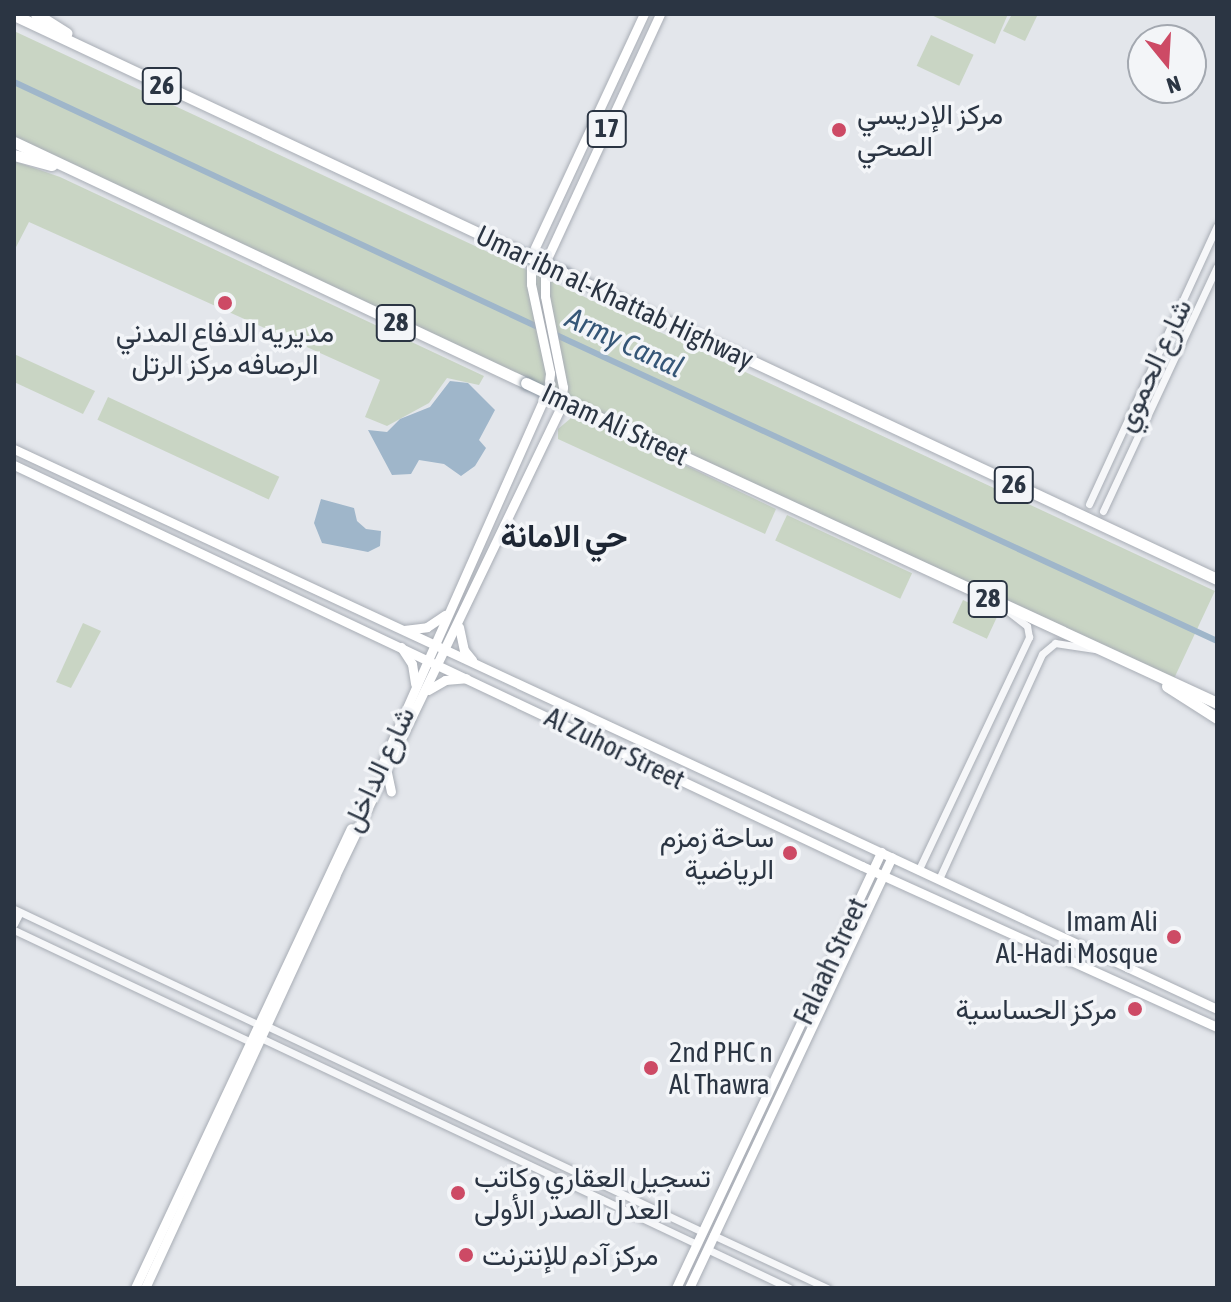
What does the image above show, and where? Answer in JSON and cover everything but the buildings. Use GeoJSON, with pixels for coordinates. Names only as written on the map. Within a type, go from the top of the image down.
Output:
{"type":"FeatureCollection","features":[{"type":"Feature","properties":{"kind":"highway"},"geometry":{"type":"LineString","coordinates":[[36,14],[108,59]]}},
{"type":"Feature","properties":{"kind":"highway","name":"Umar ibn al-Khattab Highway"},"geometry":{"type":"LineString","coordinates":[[14,15],[1214,577]]}},
{"type":"Feature","properties":{"kind":"highway","name":"Imam Ali Street"},"geometry":{"type":"LineString","coordinates":[[14,142],[1217,703]]}},
{"type":"Feature","properties":{"kind":"highway"},"geometry":{"type":"LineString","coordinates":[[14,155],[68,167]]}},
{"type":"Feature","properties":{"kind":"highway"},"geometry":{"type":"LineString","coordinates":[[1147,671],[1217,718]]}},
{"type":"Feature","properties":{"kind":"main road","name":"17"},"geometry":{"type":"LineString","coordinates":[[573,165],[644,14]]}},
{"type":"Feature","properties":{"kind":"main road","name":"17"},"geometry":{"type":"LineString","coordinates":[[587,171],[660,14]]}},
{"type":"Feature","properties":{"kind":"main road"},"geometry":{"type":"LineString","coordinates":[[573,165],[587,171]]}},
{"type":"Feature","properties":{"kind":"main road","name":"شارع الداخل"},"geometry":{"type":"LineString","coordinates":[[135,1288],[386,768],[418,693],[428,658],[539,411],[550,382],[530,274],[540,237],[573,165]]}},
{"type":"Feature","properties":{"kind":"main road","name":"شارع الداخل"},"geometry":{"type":"LineString","coordinates":[[263,1026],[292,953],[418,693],[439,664],[461,620],[555,419],[563,387],[544,276],[553,245],[587,171]]}},
{"type":"Feature","properties":{"kind":"main road","name":"Al Zuhor Street"},"geometry":{"type":"LineString","coordinates":[[14,449],[1217,1009]]}},
{"type":"Feature","properties":{"kind":"main road","name":"Al Zuhor Street"},"geometry":{"type":"LineString","coordinates":[[14,465],[428,658],[862,866],[1217,1027]]}},
{"type":"Feature","properties":{"kind":"main road"},"geometry":{"type":"LineString","coordinates":[[456,595],[470,600]]}},
{"type":"Feature","properties":{"kind":"main road"},"geometry":{"type":"LineString","coordinates":[[401,630],[427,627],[448,613]]}},
{"type":"Feature","properties":{"kind":"main road"},"geometry":{"type":"LineString","coordinates":[[461,620],[464,650],[478,665]]}},
{"type":"Feature","properties":{"kind":"main road"},"geometry":{"type":"LineString","coordinates":[[395,643],[412,664],[418,693],[445,680],[471,679]]}},
{"type":"Feature","properties":{"kind":"main road"},"geometry":{"type":"LineString","coordinates":[[386,768],[391,791]]}},
{"type":"Feature","properties":{"kind":"main road","name":"Falaah Street"},"geometry":{"type":"LineString","coordinates":[[689,1288],[873,894],[881,852]]}},
{"type":"Feature","properties":{"kind":"main road","name":"Falaah Street"},"geometry":{"type":"LineString","coordinates":[[676,1288],[703,1232],[710,1206],[848,910],[892,857]]}},
{"type":"Feature","properties":{"kind":"main road"},"geometry":{"type":"LineString","coordinates":[[862,866],[865,887]]}},
{"type":"Feature","properties":{"kind":"main road"},"geometry":{"type":"LineString","coordinates":[[873,894],[888,884],[901,883]]}},
{"type":"Feature","properties":{"kind":"main road"},"geometry":{"type":"LineString","coordinates":[[290,934],[292,953]]}},
{"type":"Feature","properties":{"kind":"main road","name":"شارع الداخل"},"geometry":{"type":"LineString","coordinates":[[145,1288],[256,1040]]}},
{"type":"Feature","properties":{"kind":"street","name":"شارع الحموي"},"geometry":{"type":"LineString","coordinates":[[1089,504],[1217,226]]}},
{"type":"Feature","properties":{"kind":"street","name":"شارع الحموي"},"geometry":{"type":"LineString","coordinates":[[1103,511],[1217,266]]}},
{"type":"Feature","properties":{"kind":"street"},"geometry":{"type":"LineString","coordinates":[[919,869],[1029,637],[1027,626],[998,603]]}},
{"type":"Feature","properties":{"kind":"street"},"geometry":{"type":"LineString","coordinates":[[939,879],[1042,654],[1055,643],[1101,649]]}},
{"type":"Feature","properties":{"kind":"street"},"geometry":{"type":"LineString","coordinates":[[14,924],[17,910],[703,1232]]}},
{"type":"Feature","properties":{"kind":"street"},"geometry":{"type":"LineString","coordinates":[[14,930],[553,1175],[696,1244]]}},
{"type":"Feature","properties":{"kind":"street"},"geometry":{"type":"LineString","coordinates":[[553,1175],[558,1164]]}},
{"type":"Feature","properties":{"kind":"street"},"geometry":{"type":"LineString","coordinates":[[713,1235],[827,1288]]}},
{"type":"Feature","properties":{"kind":"street"},"geometry":{"type":"LineString","coordinates":[[707,1249],[789,1288]]}},
{"type":"Feature","properties":{"kind":"green space"},"geometry":{"type":"Polygon","coordinates":[[[929,14],[1008,14],[995,44],[929,14]]]}},
{"type":"Feature","properties":{"kind":"green space"},"geometry":{"type":"Polygon","coordinates":[[[1012,14],[1038,14],[1025,41],[1003,31],[1012,14]]]}},
{"type":"Feature","properties":{"kind":"green space"},"geometry":{"type":"Polygon","coordinates":[[[14,31],[1215,591],[1171,685],[14,146],[14,31]]]}},
{"type":"Feature","properties":{"kind":"green space"},"geometry":{"type":"Polygon","coordinates":[[[931,35],[974,55],[959,86],[917,66],[931,35]]]}},
{"type":"Feature","properties":{"kind":"green space"},"geometry":{"type":"Polygon","coordinates":[[[14,161],[60,177],[484,376],[479,385],[447,378],[429,403],[387,426],[365,417],[380,380],[29,222],[14,251],[14,161]]]}},
{"type":"Feature","properties":{"kind":"green space"},"geometry":{"type":"Polygon","coordinates":[[[14,354],[95,391],[83,414],[14,382],[14,354]]]}},
{"type":"Feature","properties":{"kind":"green space"},"geometry":{"type":"Polygon","coordinates":[[[108,397],[279,477],[269,500],[97,420],[108,397]]]}},
{"type":"Feature","properties":{"kind":"green space"},"geometry":{"type":"Polygon","coordinates":[[[577,413],[776,509],[765,534],[558,439],[558,429],[577,413]]]}},
{"type":"Feature","properties":{"kind":"green space"},"geometry":{"type":"Polygon","coordinates":[[[787,515],[912,573],[900,599],[775,540],[787,515]]]}},
{"type":"Feature","properties":{"kind":"green space"},"geometry":{"type":"Polygon","coordinates":[[[963,600],[997,616],[987,639],[952,623],[963,600]]]}},
{"type":"Feature","properties":{"kind":"green space"},"geometry":{"type":"Polygon","coordinates":[[[83,623],[101,631],[71,688],[56,682],[83,623]]]}},
{"type":"Feature","properties":{"kind":"water"},"geometry":{"type":"Polygon","coordinates":[[[450,381],[468,383],[495,410],[479,440],[486,448],[475,466],[461,476],[444,464],[419,460],[411,474],[392,475],[368,430],[387,432],[400,419],[430,407],[450,381]]]}},
{"type":"Feature","properties":{"kind":"water"},"geometry":{"type":"Polygon","coordinates":[[[321,499],[354,508],[357,521],[366,529],[381,531],[380,546],[368,552],[322,543],[314,523],[321,499]]]}},
{"type":"Feature","properties":{"kind":"waterway","name":"Army Canal"},"geometry":{"type":"LineString","coordinates":[[14,82],[542,329]]}},
{"type":"Feature","properties":{"kind":"waterway","name":"Army Canal"},"geometry":{"type":"LineString","coordinates":[[552,333],[1217,641]]}},
{"type":"Feature","properties":{"kind":"place","name":"مركز الإدريسي الصحي"},"geometry":{"type":"Point","coordinates":[839,130]}},
{"type":"Feature","properties":{"kind":"place","name":"مديريه الدفاع المدني الرصافه مركز الرتل"},"geometry":{"type":"Point","coordinates":[225,303]}},
{"type":"Feature","properties":{"kind":"place","name":"ساحة زمزم الرياضية"},"geometry":{"type":"Point","coordinates":[790,853]}},
{"type":"Feature","properties":{"kind":"place","name":"Imam Ali Al-Hadi Mosque"},"geometry":{"type":"Point","coordinates":[1174,937]}},
{"type":"Feature","properties":{"kind":"place","name":"مركز الحساسية"},"geometry":{"type":"Point","coordinates":[1135,1009]}},
{"type":"Feature","properties":{"kind":"place","name":"2nd PHC n Al Thawra"},"geometry":{"type":"Point","coordinates":[651,1068]}},
{"type":"Feature","properties":{"kind":"place","name":"تسجيل العقاري وكاتب العدل الصدر الأولى"},"geometry":{"type":"Point","coordinates":[458,1193]}},
{"type":"Feature","properties":{"kind":"place","name":"مركز آدم للإنترنت"},"geometry":{"type":"Point","coordinates":[466,1255]}},
{"type":"Feature","properties":{"kind":"district","name":"حي الامانة"},"geometry":{"type":"Point","coordinates":[564,536]}}]}
